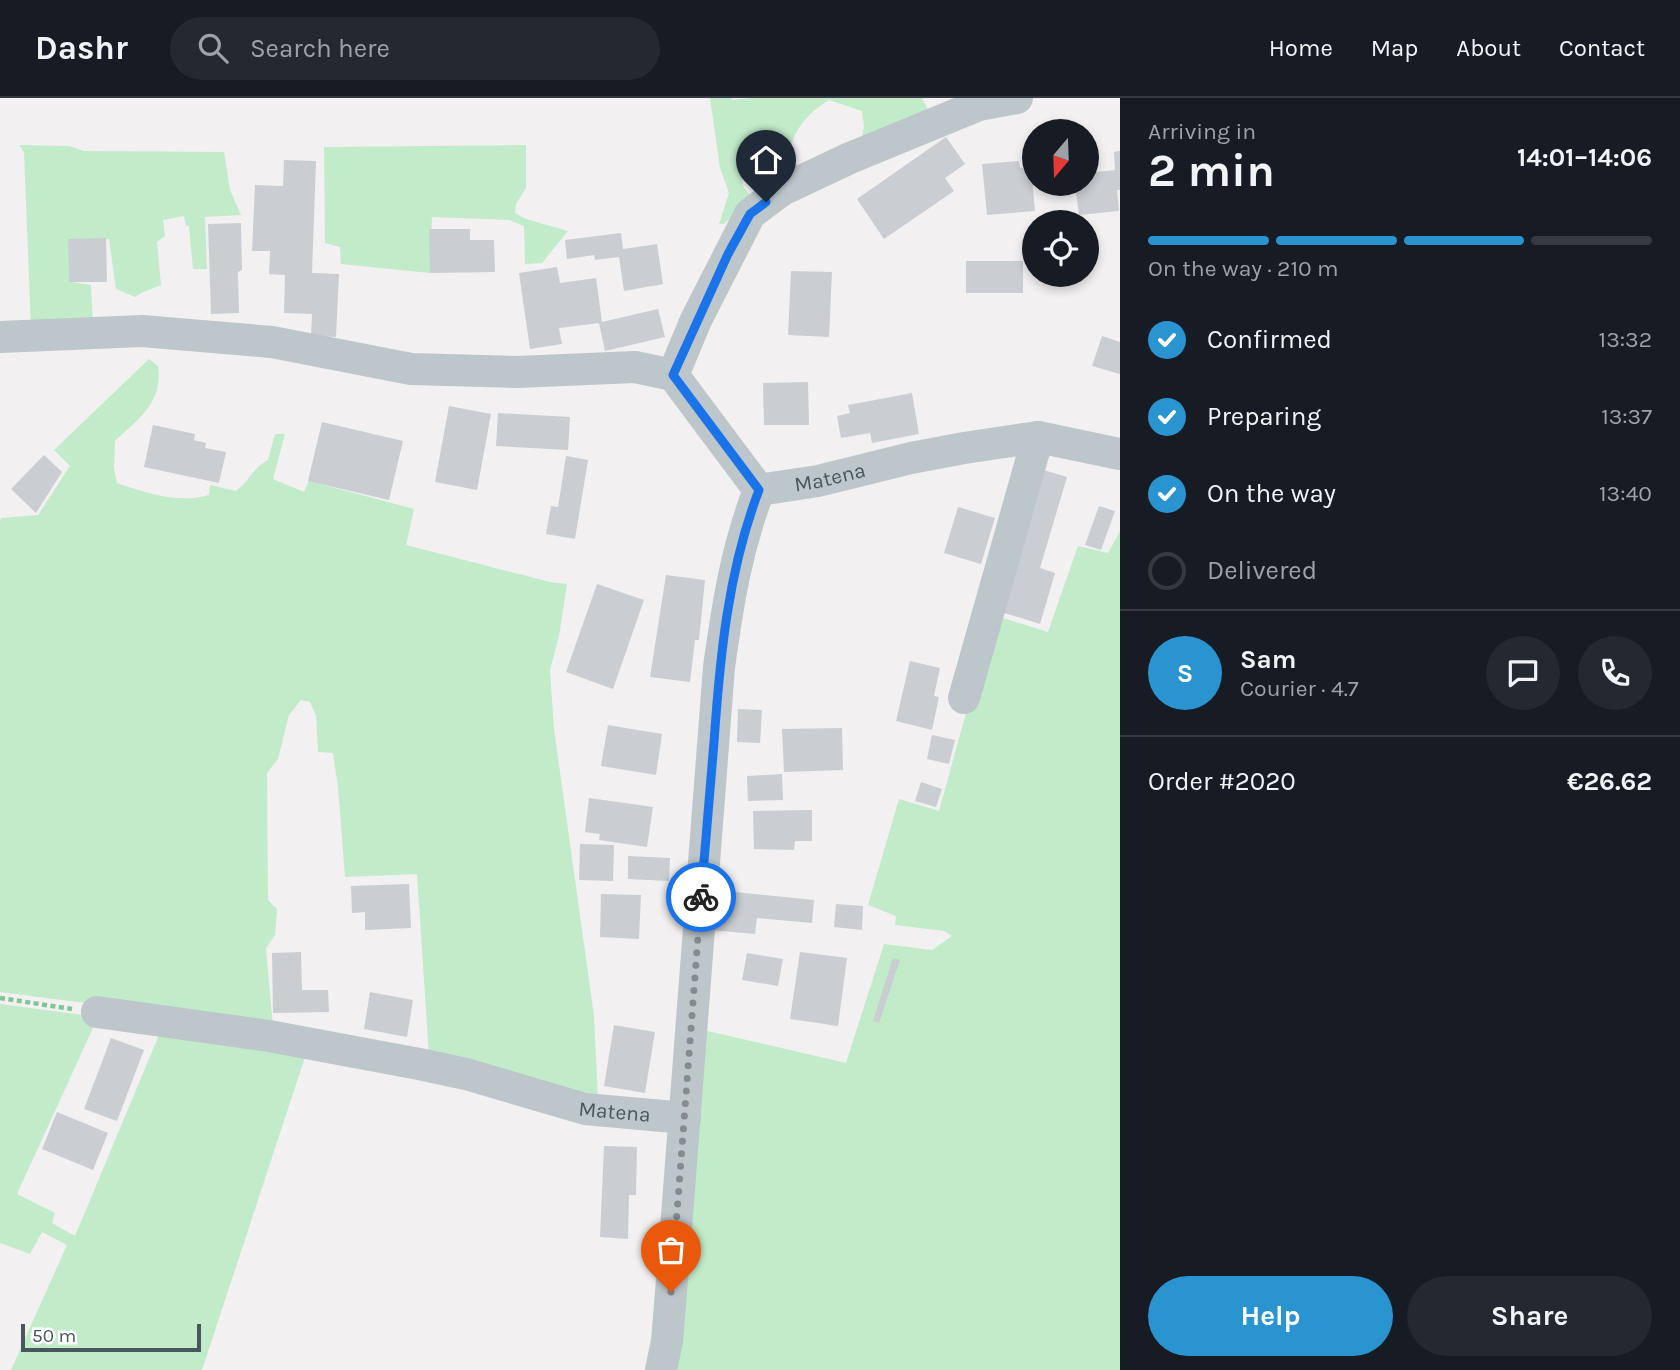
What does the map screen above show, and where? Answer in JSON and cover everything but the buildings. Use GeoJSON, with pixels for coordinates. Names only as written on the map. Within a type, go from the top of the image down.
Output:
{"type":"FeatureCollection","features":[{"type":"Feature","properties":{"kind":"street"},"geometry":{"type":"LineString","coordinates":[[673,375],[701,309],[750,214],[782,190],[850,158],[979,105],[1017,98]]}},
{"type":"Feature","properties":{"kind":"street"},"geometry":{"type":"LineString","coordinates":[[0,337],[142,331],[272,342],[411,369],[517,372],[635,367],[673,375],[759,490],[740,544],[729,594],[719,667],[667,1341],[661,1370]]}},
{"type":"Feature","properties":{"kind":"street"},"geometry":{"type":"LineString","coordinates":[[964,698],[1038,437]]}},
{"type":"Feature","properties":{"kind":"street","name":"Matena"},"geometry":{"type":"LineString","coordinates":[[759,490],[818,481],[938,453],[1038,437],[1120,454]]}},
{"type":"Feature","properties":{"kind":"street","name":"Matena"},"geometry":{"type":"LineString","coordinates":[[97,1012],[269,1036],[419,1064],[466,1074],[585,1109],[685,1118]]}},
{"type":"Feature","properties":{"kind":"path"},"geometry":{"type":"LineString","coordinates":[[0,999],[97,1012]]}},
{"type":"Feature","properties":{"kind":"green space"},"geometry":{"type":"Polygon","coordinates":[[[710,98],[922,98],[931,116],[861,142],[864,126],[862,111],[829,100],[805,120],[790,148],[770,153],[742,178],[743,186],[751,197],[724,224],[719,224],[729,193],[720,168],[710,98]]]}},
{"type":"Feature","properties":{"kind":"green space"},"geometry":{"type":"Polygon","coordinates":[[[19,145],[69,146],[84,151],[224,152],[230,190],[241,215],[205,217],[207,269],[193,269],[189,226],[186,226],[184,216],[163,220],[165,236],[157,242],[161,285],[135,297],[116,289],[109,239],[71,242],[72,282],[91,285],[93,326],[31,328],[24,152],[19,145]]]}},
{"type":"Feature","properties":{"kind":"green space"},"geometry":{"type":"Polygon","coordinates":[[[526,145],[526,188],[516,204],[515,213],[526,219],[568,231],[542,263],[525,264],[524,226],[509,220],[432,217],[430,273],[341,264],[340,247],[325,243],[324,147],[526,145]]]}},
{"type":"Feature","properties":{"kind":"green space"},"geometry":{"type":"Polygon","coordinates":[[[149,359],[158,366],[157,390],[148,408],[115,441],[114,468],[117,483],[174,498],[209,495],[210,485],[236,491],[268,460],[275,434],[285,434],[273,479],[304,492],[309,481],[414,509],[406,545],[567,584],[559,636],[550,670],[554,729],[594,1016],[598,1100],[429,1056],[417,874],[345,877],[333,753],[318,752],[316,716],[310,702],[301,700],[289,715],[278,759],[267,773],[268,900],[277,909],[275,935],[266,948],[273,1027],[0,992],[0,522],[1,518],[38,515],[70,466],[54,450],[149,359]]]}},
{"type":"Feature","properties":{"kind":"green space"},"geometry":{"type":"Polygon","coordinates":[[[1120,531],[1120,1370],[672,1370],[699,1029],[846,1063],[884,944],[932,950],[952,936],[944,931],[895,925],[896,916],[868,905],[899,799],[939,811],[993,615],[1048,632],[1078,546],[1108,553],[1120,531]]]}},
{"type":"Feature","properties":{"kind":"green space"},"geometry":{"type":"Polygon","coordinates":[[[0,1004],[98,1017],[17,1194],[55,1213],[52,1223],[75,1236],[164,1023],[308,1048],[202,1370],[11,1370],[67,1245],[42,1232],[30,1254],[0,1243],[0,1004]]]}},
{"type":"Feature","properties":{"kind":"way so far"},"geometry":{"type":"LineString","coordinates":[[671,1292],[701,897]]}},
{"type":"Feature","properties":{"kind":"route"},"geometry":{"type":"LineString","coordinates":[[701,897],[719,667],[729,594],[743,533],[759,490],[673,375],[728,254],[750,214],[766,202]]}}]}
